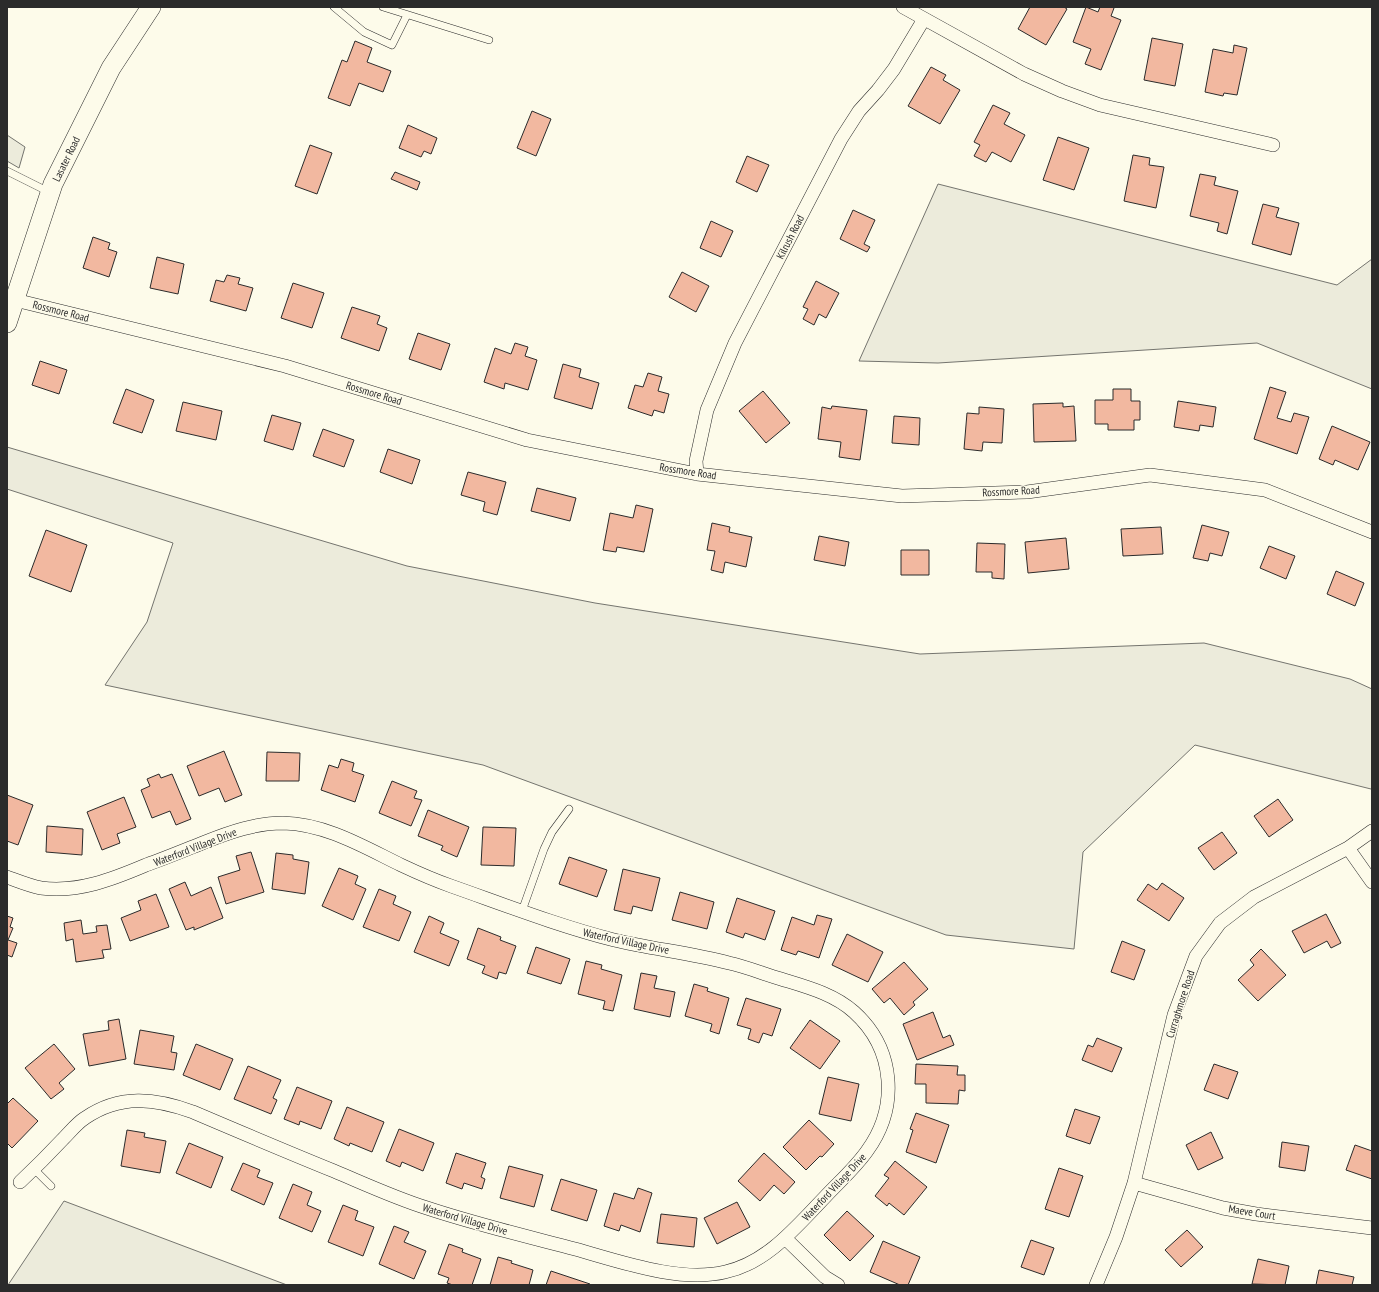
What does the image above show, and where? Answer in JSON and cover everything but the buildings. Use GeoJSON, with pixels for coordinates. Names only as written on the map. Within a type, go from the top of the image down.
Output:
{"type":"FeatureCollection","features":[{"type":"Feature","properties":{"kind":"street","name":"Lasater Road"},"geometry":{"type":"LineString","coordinates":[[7,323],[53,184],[111,68],[151,7]]}},
{"type":"Feature","properties":{"kind":"street"},"geometry":{"type":"LineString","coordinates":[[903,7],[1024,74],[1062,91],[1100,105],[1273,145]]}},
{"type":"Feature","properties":{"kind":"street","name":"Kilrush Road"},"geometry":{"type":"LineString","coordinates":[[697,474],[696,462],[707,410],[735,343],[840,139],[859,111],[894,69],[924,18]]}},
{"type":"Feature","properties":{"kind":"street","name":"Rossmore Road"},"geometry":{"type":"LineString","coordinates":[[15,300],[285,366],[526,440],[697,474],[902,496],[1026,492],[1150,475],[1265,490],[1372,532]]}},
{"type":"Feature","properties":{"kind":"street","name":"Waterford Village Drive"},"geometry":{"type":"LineString","coordinates":[[7,877],[40,888],[82,887],[109,880],[231,832],[259,825],[283,823],[323,830],[354,841],[405,867],[445,884],[580,931],[621,942],[729,963],[811,988],[835,999],[852,1010],[868,1026],[880,1043],[886,1063],[888,1084],[887,1107],[881,1129],[858,1163],[785,1238],[761,1256],[744,1265],[725,1272],[686,1275],[662,1271],[625,1263],[424,1208],[193,1112],[157,1101],[139,1100],[116,1103],[98,1110],[84,1119],[20,1182]]}},
{"type":"Feature","properties":{"kind":"street","name":"Curraghmore Road"},"geometry":{"type":"LineString","coordinates":[[1096,1285],[1116,1237],[1134,1182],[1174,1015],[1196,956],[1220,923],[1254,897],[1348,848],[1372,831]]}},
{"type":"Feature","properties":{"kind":"street"},"geometry":{"type":"LineString","coordinates":[[1348,848],[1372,882]]}},
{"type":"Feature","properties":{"kind":"street","name":"Maeve Court"},"geometry":{"type":"LineString","coordinates":[[1134,1182],[1223,1208],[1256,1214],[1372,1228]]}},
{"type":"Feature","properties":{"kind":"street"},"geometry":{"type":"LineString","coordinates":[[785,1238],[826,1277],[838,1285]]}},
{"type":"Feature","properties":{"kind":"lane"},"geometry":{"type":"LineString","coordinates":[[334,7],[364,32],[392,45],[407,15]]}},
{"type":"Feature","properties":{"kind":"lane"},"geometry":{"type":"LineString","coordinates":[[383,7],[489,40]]}},
{"type":"Feature","properties":{"kind":"lane"},"geometry":{"type":"LineString","coordinates":[[7,171],[51,193]]}},
{"type":"Feature","properties":{"kind":"lane"},"geometry":{"type":"LineString","coordinates":[[522,911],[544,849],[552,832],[569,809]]}},
{"type":"Feature","properties":{"kind":"lane"},"geometry":{"type":"LineString","coordinates":[[34,1169],[51,1186]]}},
{"type":"Feature","properties":{"kind":"shaded area"},"geometry":{"type":"Polygon","coordinates":[[[7,135],[25,147],[19,168],[7,161],[7,135]]]}},
{"type":"Feature","properties":{"kind":"shaded area"},"geometry":{"type":"Polygon","coordinates":[[[938,184],[1337,285],[1372,259],[1372,389],[1257,343],[938,363],[859,361],[938,184]]]}},
{"type":"Feature","properties":{"kind":"shaded area"},"geometry":{"type":"Polygon","coordinates":[[[7,447],[407,566],[595,603],[920,654],[1204,643],[1350,679],[1372,689],[1372,788],[1371,789],[1195,745],[1083,852],[1074,949],[946,935],[483,765],[105,685],[147,622],[173,543],[7,489],[7,447]]]}},
{"type":"Feature","properties":{"kind":"shaded area"},"geometry":{"type":"Polygon","coordinates":[[[64,1201],[287,1285],[8,1285],[64,1201]]]}}]}
